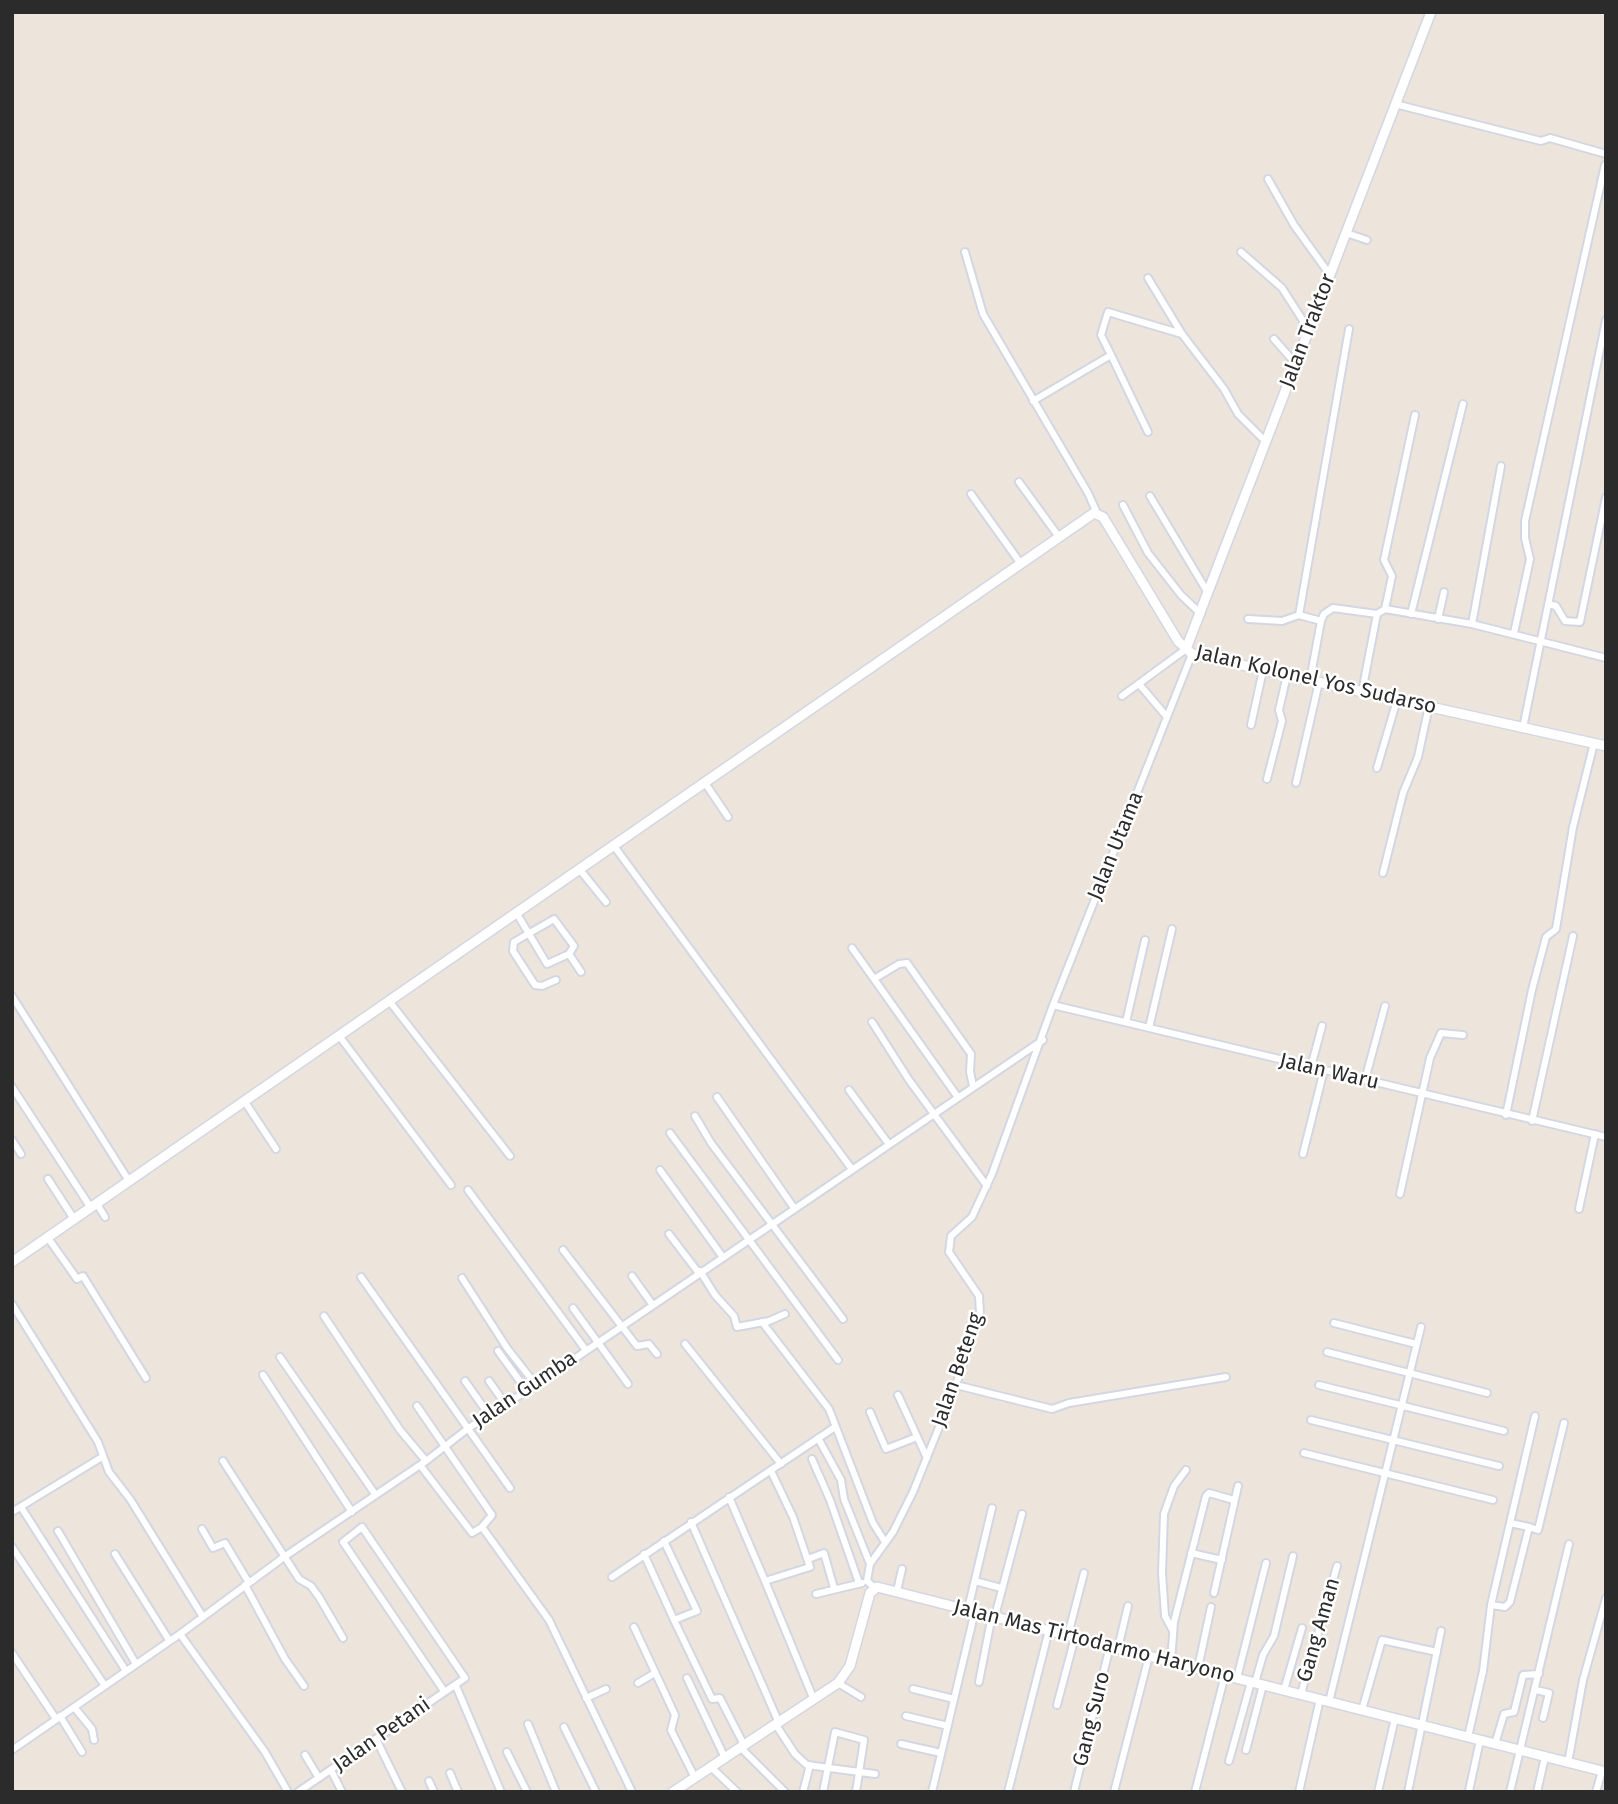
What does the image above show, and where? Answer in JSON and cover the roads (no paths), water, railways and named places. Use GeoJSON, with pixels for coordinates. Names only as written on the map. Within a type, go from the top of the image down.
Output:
{"type":"FeatureCollection","features":[{"type":"Feature","properties":{"kind":"street","name":"Jalan Traktor"},"geometry":{"type":"LineString","coordinates":[[1189,652],[1266,442],[1431,12]]}},
{"type":"Feature","properties":{"kind":"street"},"geometry":{"type":"LineString","coordinates":[[1395,104],[1541,141],[1550,138],[1606,157],[1525,521],[1525,538],[1530,559],[1514,633]]}},
{"type":"Feature","properties":{"kind":"street"},"geometry":{"type":"LineString","coordinates":[[1268,179],[1294,225],[1330,275]]}},
{"type":"Feature","properties":{"kind":"street"},"geometry":{"type":"LineString","coordinates":[[1346,233],[1367,240]]}},
{"type":"Feature","properties":{"kind":"street"},"geometry":{"type":"LineString","coordinates":[[12,1262],[1097,513],[1088,493],[983,314],[965,252]]}},
{"type":"Feature","properties":{"kind":"street"},"geometry":{"type":"LineString","coordinates":[[1241,252],[1282,288],[1309,330]]}},
{"type":"Feature","properties":{"kind":"street"},"geometry":{"type":"LineString","coordinates":[[1147,278],[1182,334],[1224,389],[1238,414],[1266,442]]}},
{"type":"Feature","properties":{"kind":"street"},"geometry":{"type":"LineString","coordinates":[[1148,432],[1101,335],[1108,312],[1182,334]]}},
{"type":"Feature","properties":{"kind":"street"},"geometry":{"type":"LineString","coordinates":[[1523,727],[1606,320]]}},
{"type":"Feature","properties":{"kind":"street"},"geometry":{"type":"LineString","coordinates":[[1299,615],[1349,329]]}},
{"type":"Feature","properties":{"kind":"street"},"geometry":{"type":"LineString","coordinates":[[1274,339],[1296,364]]}},
{"type":"Feature","properties":{"kind":"street"},"geometry":{"type":"LineString","coordinates":[[1032,401],[1111,355]]}},
{"type":"Feature","properties":{"kind":"street"},"geometry":{"type":"LineString","coordinates":[[1411,614],[1463,404]]}},
{"type":"Feature","properties":{"kind":"street"},"geometry":{"type":"LineString","coordinates":[[1385,609],[1392,576],[1384,560],[1415,415]]}},
{"type":"Feature","properties":{"kind":"street"},"geometry":{"type":"LineString","coordinates":[[1472,624],[1501,466]]}},
{"type":"Feature","properties":{"kind":"street"},"geometry":{"type":"LineString","coordinates":[[1019,482],[1059,537]]}},
{"type":"Feature","properties":{"kind":"street"},"geometry":{"type":"LineString","coordinates":[[971,494],[1021,564]]}},
{"type":"Feature","properties":{"kind":"street"},"geometry":{"type":"LineString","coordinates":[[1150,496],[1209,595]]}},
{"type":"Feature","properties":{"kind":"street"},"geometry":{"type":"LineString","coordinates":[[1548,604],[1556,606],[1565,621],[1580,622],[1606,497]]}},
{"type":"Feature","properties":{"kind":"street"},"geometry":{"type":"LineString","coordinates":[[1123,505],[1144,547],[1181,595],[1201,614]]}},
{"type":"Feature","properties":{"kind":"street","name":"Jalan Kolonel Yos Sudarso"},"geometry":{"type":"LineString","coordinates":[[1097,513],[1103,517],[1189,652],[1606,746]]}},
{"type":"Feature","properties":{"kind":"street"},"geometry":{"type":"LineString","coordinates":[[1438,619],[1444,592]]}},
{"type":"Feature","properties":{"kind":"street"},"geometry":{"type":"LineString","coordinates":[[1296,783],[1314,681],[1321,621],[1324,614],[1333,608],[1377,614],[1385,609],[1472,624],[1606,658]]}},
{"type":"Feature","properties":{"kind":"street"},"geometry":{"type":"LineString","coordinates":[[1362,692],[1377,614]]}},
{"type":"Feature","properties":{"kind":"street"},"geometry":{"type":"LineString","coordinates":[[1248,620],[1282,621],[1299,615],[1321,621]]}},
{"type":"Feature","properties":{"kind":"street"},"geometry":{"type":"LineString","coordinates":[[1122,696],[1189,652]]}},
{"type":"Feature","properties":{"kind":"street","name":"Jalan Utama"},"geometry":{"type":"LineString","coordinates":[[1043,1040],[1053,1005],[1128,821],[1189,652]]}},
{"type":"Feature","properties":{"kind":"street"},"geometry":{"type":"LineString","coordinates":[[1251,725],[1263,670]]}},
{"type":"Feature","properties":{"kind":"street"},"geometry":{"type":"LineString","coordinates":[[1267,779],[1282,721],[1279,710],[1287,675]]}},
{"type":"Feature","properties":{"kind":"street"},"geometry":{"type":"LineString","coordinates":[[1139,684],[1167,717]]}},
{"type":"Feature","properties":{"kind":"street"},"geometry":{"type":"LineString","coordinates":[[1377,768],[1397,699]]}},
{"type":"Feature","properties":{"kind":"street"},"geometry":{"type":"LineString","coordinates":[[1383,873],[1403,793],[1418,757],[1429,706]]}},
{"type":"Feature","properties":{"kind":"street"},"geometry":{"type":"LineString","coordinates":[[1506,1115],[1546,937],[1556,929],[1573,827],[1594,743]]}},
{"type":"Feature","properties":{"kind":"street"},"geometry":{"type":"LineString","coordinates":[[705,783],[728,817]]}},
{"type":"Feature","properties":{"kind":"street"},"geometry":{"type":"LineString","coordinates":[[614,846],[851,1168]]}},
{"type":"Feature","properties":{"kind":"street"},"geometry":{"type":"LineString","coordinates":[[580,870],[606,902]]}},
{"type":"Feature","properties":{"kind":"street"},"geometry":{"type":"LineString","coordinates":[[517,914],[530,934],[547,964],[569,954],[574,946],[554,919],[530,934],[514,942],[513,951],[535,985],[541,986],[556,980]]}},
{"type":"Feature","properties":{"kind":"street"},"geometry":{"type":"LineString","coordinates":[[1149,1028],[1172,929]]}},
{"type":"Feature","properties":{"kind":"street"},"geometry":{"type":"LineString","coordinates":[[1532,1121],[1573,936]]}},
{"type":"Feature","properties":{"kind":"street"},"geometry":{"type":"LineString","coordinates":[[1126,1022],[1145,940]]}},
{"type":"Feature","properties":{"kind":"street"},"geometry":{"type":"LineString","coordinates":[[852,948],[957,1096]]}},
{"type":"Feature","properties":{"kind":"street"},"geometry":{"type":"LineString","coordinates":[[569,954],[581,972]]}},
{"type":"Feature","properties":{"kind":"street"},"geometry":{"type":"LineString","coordinates":[[874,979],[898,964],[906,963],[971,1054],[970,1072],[973,1086]]}},
{"type":"Feature","properties":{"kind":"street"},"geometry":{"type":"LineString","coordinates":[[12,996],[129,1181]]}},
{"type":"Feature","properties":{"kind":"street"},"geometry":{"type":"LineString","coordinates":[[390,1002],[510,1157]]}},
{"type":"Feature","properties":{"kind":"street","name":"Jalan Waru"},"geometry":{"type":"LineString","coordinates":[[1053,1005],[1606,1137]]}},
{"type":"Feature","properties":{"kind":"street"},"geometry":{"type":"LineString","coordinates":[[1366,1080],[1385,1006]]}},
{"type":"Feature","properties":{"kind":"street"},"geometry":{"type":"LineString","coordinates":[[872,1022],[933,1113],[987,1186]]}},
{"type":"Feature","properties":{"kind":"street"},"geometry":{"type":"LineString","coordinates":[[1311,1067],[1322,1026]]}},
{"type":"Feature","properties":{"kind":"street"},"geometry":{"type":"LineString","coordinates":[[1400,1194],[1430,1058],[1443,1032],[1463,1035]]}},
{"type":"Feature","properties":{"kind":"street"},"geometry":{"type":"LineString","coordinates":[[340,1037],[451,1185]]}},
{"type":"Feature","properties":{"kind":"street","name":"Jalan Gumba"},"geometry":{"type":"LineString","coordinates":[[12,1750],[180,1634],[284,1557],[423,1463],[470,1427],[536,1385],[699,1271],[1043,1040]]}},
{"type":"Feature","properties":{"kind":"street","name":"Jalan Beteng"},"geometry":{"type":"LineString","coordinates":[[870,1584],[870,1564],[898,1522],[927,1458],[956,1385],[981,1305],[979,1296],[957,1266],[948,1245],[951,1236],[972,1216],[987,1186],[1043,1040]]}},
{"type":"Feature","properties":{"kind":"street"},"geometry":{"type":"LineString","coordinates":[[1303,1154],[1324,1070]]}},
{"type":"Feature","properties":{"kind":"street"},"geometry":{"type":"LineString","coordinates":[[12,1087],[94,1206],[105,1216]]}},
{"type":"Feature","properties":{"kind":"street"},"geometry":{"type":"LineString","coordinates":[[849,1090],[888,1143]]}},
{"type":"Feature","properties":{"kind":"street"},"geometry":{"type":"LineString","coordinates":[[717,1097],[794,1208]]}},
{"type":"Feature","properties":{"kind":"street"},"geometry":{"type":"LineString","coordinates":[[245,1102],[276,1149]]}},
{"type":"Feature","properties":{"kind":"street"},"geometry":{"type":"LineString","coordinates":[[695,1116],[771,1224],[843,1319]]}},
{"type":"Feature","properties":{"kind":"street"},"geometry":{"type":"LineString","coordinates":[[670,1133],[838,1360]]}},
{"type":"Feature","properties":{"kind":"street"},"geometry":{"type":"LineString","coordinates":[[1579,1209],[1595,1135]]}},
{"type":"Feature","properties":{"kind":"street"},"geometry":{"type":"LineString","coordinates":[[12,1140],[21,1154]]}},
{"type":"Feature","properties":{"kind":"street"},"geometry":{"type":"LineString","coordinates":[[660,1170],[722,1256]]}},
{"type":"Feature","properties":{"kind":"street"},"geometry":{"type":"LineString","coordinates":[[48,1178],[74,1220]]}},
{"type":"Feature","properties":{"kind":"street"},"geometry":{"type":"LineString","coordinates":[[468,1190],[585,1349]]}},
{"type":"Feature","properties":{"kind":"street"},"geometry":{"type":"LineString","coordinates":[[668,1234],[699,1271],[715,1296],[734,1316],[737,1328],[785,1314]]}},
{"type":"Feature","properties":{"kind":"street"},"geometry":{"type":"LineString","coordinates":[[48,1238],[77,1279],[83,1276],[146,1378]]}},
{"type":"Feature","properties":{"kind":"street"},"geometry":{"type":"LineString","coordinates":[[563,1250],[637,1346],[649,1343],[657,1354]]}},
{"type":"Feature","properties":{"kind":"street"},"geometry":{"type":"LineString","coordinates":[[632,1276],[652,1304]]}},
{"type":"Feature","properties":{"kind":"street"},"geometry":{"type":"LineString","coordinates":[[361,1277],[470,1427],[510,1488]]}},
{"type":"Feature","properties":{"kind":"street"},"geometry":{"type":"LineString","coordinates":[[462,1278],[507,1348],[536,1385]]}},
{"type":"Feature","properties":{"kind":"street"},"geometry":{"type":"LineString","coordinates":[[12,1304],[99,1442],[108,1472],[130,1499],[203,1617]]}},
{"type":"Feature","properties":{"kind":"street"},"geometry":{"type":"LineString","coordinates":[[573,1308],[628,1384]]}},
{"type":"Feature","properties":{"kind":"street"},"geometry":{"type":"LineString","coordinates":[[324,1316],[472,1533],[482,1527],[492,1515],[447,1445],[417,1406]]}},
{"type":"Feature","properties":{"kind":"street"},"geometry":{"type":"LineString","coordinates":[[762,1322],[829,1409],[873,1522],[885,1542]]}},
{"type":"Feature","properties":{"kind":"street"},"geometry":{"type":"LineString","coordinates":[[1334,1324],[1416,1344]]}},
{"type":"Feature","properties":{"kind":"street"},"geometry":{"type":"LineString","coordinates":[[1299,1792],[1385,1472],[1421,1326]]}},
{"type":"Feature","properties":{"kind":"street"},"geometry":{"type":"LineString","coordinates":[[685,1344],[781,1464]]}},
{"type":"Feature","properties":{"kind":"street"},"geometry":{"type":"LineString","coordinates":[[498,1351],[527,1391]]}},
{"type":"Feature","properties":{"kind":"street"},"geometry":{"type":"LineString","coordinates":[[1326,1352],[1487,1393]]}},
{"type":"Feature","properties":{"kind":"street"},"geometry":{"type":"LineString","coordinates":[[280,1357],[375,1494]]}},
{"type":"Feature","properties":{"kind":"street"},"geometry":{"type":"LineString","coordinates":[[263,1376],[352,1512]]}},
{"type":"Feature","properties":{"kind":"street"},"geometry":{"type":"LineString","coordinates":[[956,1385],[1052,1409],[1069,1402],[1226,1377]]}},
{"type":"Feature","properties":{"kind":"street"},"geometry":{"type":"LineString","coordinates":[[465,1381],[489,1416]]}},
{"type":"Feature","properties":{"kind":"street"},"geometry":{"type":"LineString","coordinates":[[489,1381],[506,1405]]}},
{"type":"Feature","properties":{"kind":"street"},"geometry":{"type":"LineString","coordinates":[[1319,1385],[1504,1431]]}},
{"type":"Feature","properties":{"kind":"street"},"geometry":{"type":"LineString","coordinates":[[898,1395],[927,1458]]}},
{"type":"Feature","properties":{"kind":"street"},"geometry":{"type":"LineString","coordinates":[[870,1412],[886,1449],[917,1437]]}},
{"type":"Feature","properties":{"kind":"street"},"geometry":{"type":"LineString","coordinates":[[1468,1737],[1483,1671],[1491,1605],[1535,1416]]}},
{"type":"Feature","properties":{"kind":"street"},"geometry":{"type":"LineString","coordinates":[[1311,1420],[1499,1465]]}},
{"type":"Feature","properties":{"kind":"street"},"geometry":{"type":"LineString","coordinates":[[1510,1523],[1538,1530],[1564,1423]]}},
{"type":"Feature","properties":{"kind":"street"},"geometry":{"type":"LineString","coordinates":[[612,1577],[835,1427]]}},
{"type":"Feature","properties":{"kind":"street"},"geometry":{"type":"LineString","coordinates":[[818,1438],[841,1480],[844,1499],[870,1564]]}},
{"type":"Feature","properties":{"kind":"street"},"geometry":{"type":"LineString","coordinates":[[1304,1453],[1493,1500]]}},
{"type":"Feature","properties":{"kind":"street"},"geometry":{"type":"LineString","coordinates":[[12,1512],[102,1457]]}},
{"type":"Feature","properties":{"kind":"street"},"geometry":{"type":"LineString","coordinates":[[811,1459],[830,1500],[859,1583]]}},
{"type":"Feature","properties":{"kind":"street"},"geometry":{"type":"LineString","coordinates":[[223,1461],[299,1579],[311,1586],[319,1597],[342,1638]]}},
{"type":"Feature","properties":{"kind":"street"},"geometry":{"type":"LineString","coordinates":[[1173,1631],[1165,1616],[1162,1573],[1164,1514],[1174,1486],[1185,1470]]}},
{"type":"Feature","properties":{"kind":"street"},"geometry":{"type":"LineString","coordinates":[[765,1581],[810,1567],[771,1471]]}},
{"type":"Feature","properties":{"kind":"street"},"geometry":{"type":"LineString","coordinates":[[1214,1592],[1237,1486]]}},
{"type":"Feature","properties":{"kind":"street"},"geometry":{"type":"LineString","coordinates":[[1171,1661],[1173,1631],[1206,1494],[1234,1500]]}},
{"type":"Feature","properties":{"kind":"street"},"geometry":{"type":"LineString","coordinates":[[729,1497],[814,1700]]}},
{"type":"Feature","properties":{"kind":"street"},"geometry":{"type":"LineString","coordinates":[[21,1507],[126,1671]]}},
{"type":"Feature","properties":{"kind":"street"},"geometry":{"type":"LineString","coordinates":[[932,1792],[954,1699],[972,1610],[975,1581],[992,1508]]}},
{"type":"Feature","properties":{"kind":"street"},"geometry":{"type":"LineString","coordinates":[[979,1682],[993,1616],[1021,1514]]}},
{"type":"Feature","properties":{"kind":"street"},"geometry":{"type":"LineString","coordinates":[[344,1518],[352,1533],[343,1542],[444,1692]]}},
{"type":"Feature","properties":{"kind":"street"},"geometry":{"type":"LineString","coordinates":[[691,1522],[777,1724],[795,1754],[810,1765],[875,1774]]}},
{"type":"Feature","properties":{"kind":"street"},"geometry":{"type":"LineString","coordinates":[[482,1527],[549,1620],[632,1792]]}},
{"type":"Feature","properties":{"kind":"street"},"geometry":{"type":"LineString","coordinates":[[1491,1605],[1505,1607],[1510,1602],[1529,1527]]}},
{"type":"Feature","properties":{"kind":"street","name":"Jalan Petani"},"geometry":{"type":"LineString","coordinates":[[298,1792],[466,1678],[364,1528],[352,1533]]}},
{"type":"Feature","properties":{"kind":"street"},"geometry":{"type":"LineString","coordinates":[[202,1529],[213,1548],[225,1543],[285,1659],[304,1686]]}},
{"type":"Feature","properties":{"kind":"street"},"geometry":{"type":"LineString","coordinates":[[58,1531],[136,1664]]}},
{"type":"Feature","properties":{"kind":"street"},"geometry":{"type":"LineString","coordinates":[[664,1541],[697,1611],[674,1620]]}},
{"type":"Feature","properties":{"kind":"street"},"geometry":{"type":"LineString","coordinates":[[1510,1792],[1569,1544]]}},
{"type":"Feature","properties":{"kind":"street"},"geometry":{"type":"LineString","coordinates":[[12,1547],[104,1686]]}},
{"type":"Feature","properties":{"kind":"street"},"geometry":{"type":"LineString","coordinates":[[808,1559],[824,1553],[834,1588]]}},
{"type":"Feature","properties":{"kind":"street"},"geometry":{"type":"LineString","coordinates":[[1191,1553],[1222,1560]]}},
{"type":"Feature","properties":{"kind":"street"},"geometry":{"type":"LineString","coordinates":[[115,1554],[169,1640]]}},
{"type":"Feature","properties":{"kind":"street"},"geometry":{"type":"LineString","coordinates":[[644,1554],[712,1699],[720,1698],[742,1746],[785,1792]]}},
{"type":"Feature","properties":{"kind":"street"},"geometry":{"type":"LineString","coordinates":[[1246,1750],[1257,1683],[1264,1655],[1273,1636],[1293,1556]]}},
{"type":"Feature","properties":{"kind":"street"},"geometry":{"type":"LineString","coordinates":[[1237,1678],[1266,1563]]}},
{"type":"Feature","properties":{"kind":"street","name":"Gang Aman"},"geometry":{"type":"LineString","coordinates":[[1301,1695],[1337,1566]]}},
{"type":"Feature","properties":{"kind":"street"},"geometry":{"type":"LineString","coordinates":[[897,1591],[902,1569]]}},
{"type":"Feature","properties":{"kind":"street"},"geometry":{"type":"LineString","coordinates":[[1057,1705],[1084,1573]]}},
{"type":"Feature","properties":{"kind":"street"},"geometry":{"type":"LineString","coordinates":[[975,1581],[1001,1588]]}},
{"type":"Feature","properties":{"kind":"street"},"geometry":{"type":"LineString","coordinates":[[676,1791],[838,1683],[850,1666],[870,1584],[859,1583],[816,1594]]}},
{"type":"Feature","properties":{"kind":"street","name":"Jalan Mas Tirtodarmo Haryono"},"geometry":{"type":"LineString","coordinates":[[870,1584],[1604,1772]]}},
{"type":"Feature","properties":{"kind":"street"},"geometry":{"type":"LineString","coordinates":[[1568,1763],[1583,1680],[1606,1598]]}},
{"type":"Feature","properties":{"kind":"street","name":"Gang Suro"},"geometry":{"type":"LineString","coordinates":[[1074,1792],[1128,1606]]}},
{"type":"Feature","properties":{"kind":"street"},"geometry":{"type":"LineString","coordinates":[[1198,1668],[1211,1608]]}},
{"type":"Feature","properties":{"kind":"street"},"geometry":{"type":"LineString","coordinates":[[634,1627],[675,1715],[671,1730],[695,1777]]}},
{"type":"Feature","properties":{"kind":"street"},"geometry":{"type":"LineString","coordinates":[[1284,1690],[1302,1628]]}},
{"type":"Feature","properties":{"kind":"street"},"geometry":{"type":"LineString","coordinates":[[1009,1792],[1049,1630]]}},
{"type":"Feature","properties":{"kind":"street"},"geometry":{"type":"LineString","coordinates":[[1408,1792],[1441,1631]]}},
{"type":"Feature","properties":{"kind":"street"},"geometry":{"type":"LineString","coordinates":[[180,1634],[211,1674],[288,1792]]}},
{"type":"Feature","properties":{"kind":"street"},"geometry":{"type":"LineString","coordinates":[[1362,1710],[1382,1640],[1437,1652]]}},
{"type":"Feature","properties":{"kind":"street"},"geometry":{"type":"LineString","coordinates":[[12,1653],[82,1752]]}},
{"type":"Feature","properties":{"kind":"street"},"geometry":{"type":"LineString","coordinates":[[1114,1792],[1149,1656]]}},
{"type":"Feature","properties":{"kind":"street"},"geometry":{"type":"LineString","coordinates":[[638,1684],[655,1673]]}},
{"type":"Feature","properties":{"kind":"street"},"geometry":{"type":"LineString","coordinates":[[1495,1744],[1504,1714],[1514,1712],[1523,1674],[1539,1674]]}},
{"type":"Feature","properties":{"kind":"street"},"geometry":{"type":"LineString","coordinates":[[1195,1792],[1225,1675]]}},
{"type":"Feature","properties":{"kind":"street"},"geometry":{"type":"LineString","coordinates":[[687,1678],[725,1758]]}},
{"type":"Feature","properties":{"kind":"street"},"geometry":{"type":"LineString","coordinates":[[838,1683],[861,1697]]}},
{"type":"Feature","properties":{"kind":"street"},"geometry":{"type":"LineString","coordinates":[[1229,1761],[1257,1683]]}},
{"type":"Feature","properties":{"kind":"street"},"geometry":{"type":"LineString","coordinates":[[456,1686],[502,1792]]}},
{"type":"Feature","properties":{"kind":"street"},"geometry":{"type":"LineString","coordinates":[[586,1698],[606,1689]]}},
{"type":"Feature","properties":{"kind":"street"},"geometry":{"type":"LineString","coordinates":[[913,1689],[954,1699]]}},
{"type":"Feature","properties":{"kind":"street"},"geometry":{"type":"LineString","coordinates":[[1536,1690],[1549,1693],[1543,1718]]}},
{"type":"Feature","properties":{"kind":"street"},"geometry":{"type":"LineString","coordinates":[[75,1707],[92,1729],[94,1740]]}},
{"type":"Feature","properties":{"kind":"street"},"geometry":{"type":"LineString","coordinates":[[905,1716],[948,1726]]}},
{"type":"Feature","properties":{"kind":"street"},"geometry":{"type":"LineString","coordinates":[[1378,1792],[1395,1718]]}},
{"type":"Feature","properties":{"kind":"street"},"geometry":{"type":"LineString","coordinates":[[528,1724],[556,1792]]}},
{"type":"Feature","properties":{"kind":"street"},"geometry":{"type":"LineString","coordinates":[[564,1727],[596,1792]]}},
{"type":"Feature","properties":{"kind":"street"},"geometry":{"type":"LineString","coordinates":[[823,1792],[836,1732],[864,1740],[856,1792]]}},
{"type":"Feature","properties":{"kind":"street"},"geometry":{"type":"LineString","coordinates":[[376,1739],[402,1792]]}},
{"type":"Feature","properties":{"kind":"street"},"geometry":{"type":"LineString","coordinates":[[1469,1790],[1480,1740]]}},
{"type":"Feature","properties":{"kind":"street"},"geometry":{"type":"LineString","coordinates":[[901,1744],[941,1753]]}},
{"type":"Feature","properties":{"kind":"street"},"geometry":{"type":"LineString","coordinates":[[507,1752],[527,1792]]}},
{"type":"Feature","properties":{"kind":"street"},"geometry":{"type":"LineString","coordinates":[[305,1755],[319,1778]]}},
{"type":"Feature","properties":{"kind":"street"},"geometry":{"type":"LineString","coordinates":[[1537,1792],[1545,1757]]}},
{"type":"Feature","properties":{"kind":"street"},"geometry":{"type":"LineString","coordinates":[[803,1792],[810,1765]]}},
{"type":"Feature","properties":{"kind":"street"},"geometry":{"type":"LineString","coordinates":[[711,1767],[737,1792]]}},
{"type":"Feature","properties":{"kind":"street"},"geometry":{"type":"LineString","coordinates":[[331,1770],[342,1792]]}},
{"type":"Feature","properties":{"kind":"street"},"geometry":{"type":"LineString","coordinates":[[1596,1792],[1604,1772]]}},
{"type":"Feature","properties":{"kind":"street"},"geometry":{"type":"LineString","coordinates":[[450,1773],[458,1792]]}},
{"type":"Feature","properties":{"kind":"street"},"geometry":{"type":"LineString","coordinates":[[429,1781],[434,1792]]}}]}
